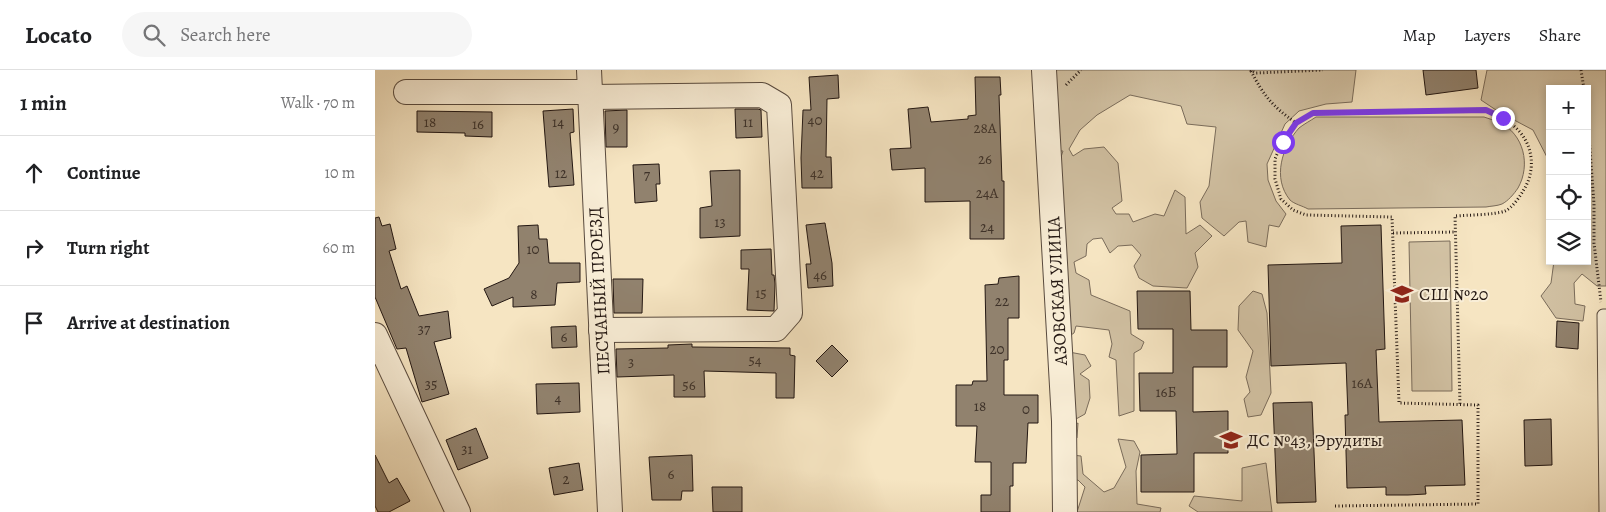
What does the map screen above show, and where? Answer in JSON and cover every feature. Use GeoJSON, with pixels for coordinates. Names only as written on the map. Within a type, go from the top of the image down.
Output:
{"type":"FeatureCollection","features":[{"type":"Feature","properties":{"kind":"street","name":"АЗОВСКАЯ УЛИЦА"},"geometry":{"type":"LineString","coordinates":[[1044,70],[1064,421],[1065,512]]}},
{"type":"Feature","properties":{"kind":"street"},"geometry":{"type":"LineString","coordinates":[[406,92],[590,86],[762,95],[779,105],[790,313],[776,329],[601,330]]}},
{"type":"Feature","properties":{"kind":"street","name":"ПЕСЧАНЫЙ ПРОЕЗД"},"geometry":{"type":"LineString","coordinates":[[590,86],[610,512]]}},
{"type":"Feature","properties":{"kind":"street"},"geometry":{"type":"LineString","coordinates":[[375,335],[458,512]]}},
{"type":"Feature","properties":{"kind":"lane"},"geometry":{"type":"LineString","coordinates":[[1604,315],[1605,512]]}},
{"type":"Feature","properties":{"kind":"path"},"geometry":{"type":"LineString","coordinates":[[1250,70],[1257,73],[1323,70]]}},
{"type":"Feature","properties":{"kind":"path"},"geometry":{"type":"LineString","coordinates":[[1250,70],[1264,95],[1296,123]]}},
{"type":"Feature","properties":{"kind":"path"},"geometry":{"type":"LineString","coordinates":[[1581,70],[1583,85]]}},
{"type":"Feature","properties":{"kind":"path"},"geometry":{"type":"LineString","coordinates":[[1335,506],[1478,504],[1478,405],[1399,403],[1392,217],[1306,215],[1293,210],[1281,199],[1275,178],[1275,159],[1283,142],[1296,123],[1313,113],[1486,110],[1503,118],[1517,128],[1527,144],[1532,165],[1528,184],[1519,197],[1505,211],[1455,216],[1460,404]]}},
{"type":"Feature","properties":{"kind":"path"},"geometry":{"type":"LineString","coordinates":[[1589,130],[1595,204],[1594,243],[1604,315]]}},
{"type":"Feature","properties":{"kind":"path"},"geometry":{"type":"LineString","coordinates":[[1393,233],[1455,232]]}},
{"type":"Feature","properties":{"kind":"path"},"geometry":{"type":"LineString","coordinates":[[1407,506],[1408,512]]}},
{"type":"Feature","properties":{"kind":"shaded area"},"geometry":{"type":"Polygon","coordinates":[[[1046,70],[1356,70],[1352,102],[1326,104],[1299,111],[1285,124],[1267,164],[1268,180],[1276,201],[1286,214],[1279,227],[1269,225],[1266,247],[1248,242],[1246,221],[1239,222],[1224,236],[1202,218],[1200,202],[1209,186],[1216,127],[1187,124],[1181,106],[1130,95],[1097,115],[1080,130],[1069,149],[1073,156],[1084,149],[1104,147],[1118,163],[1122,201],[1112,208],[1116,214],[1129,214],[1133,222],[1155,214],[1164,216],[1175,190],[1185,197],[1186,234],[1200,225],[1212,236],[1195,253],[1198,267],[1187,288],[1153,286],[1139,278],[1134,266],[1141,255],[1132,245],[1118,246],[1110,253],[1102,238],[1093,239],[1087,244],[1086,256],[1074,262],[1076,273],[1089,280],[1091,295],[1130,311],[1131,334],[1144,342],[1141,349],[1134,353],[1134,411],[1119,416],[1116,360],[1109,357],[1112,344],[1109,330],[1076,326],[1074,333],[1068,337],[1060,160],[1063,151],[1049,151],[1046,70]]]}},
{"type":"Feature","properties":{"kind":"shaded area"},"geometry":{"type":"Polygon","coordinates":[[[1487,70],[1606,70],[1606,286],[1597,286],[1582,274],[1574,283],[1575,304],[1585,306],[1583,321],[1556,318],[1541,296],[1551,283],[1553,265],[1591,265],[1591,85],[1546,85],[1546,155],[1533,130],[1481,100],[1487,70]]]}},
{"type":"Feature","properties":{"kind":"shaded area"},"geometry":{"type":"Polygon","coordinates":[[[1316,117],[1484,117],[1508,127],[1519,142],[1524,160],[1522,179],[1518,188],[1506,201],[1500,205],[1486,207],[1308,209],[1290,200],[1281,182],[1280,173],[1284,153],[1293,136],[1299,128],[1316,117]]]}},
{"type":"Feature","properties":{"kind":"shaded area"},"geometry":{"type":"Polygon","coordinates":[[[1450,241],[1452,391],[1412,391],[1409,242],[1450,241]]]}},
{"type":"Feature","properties":{"kind":"shaded area"},"geometry":{"type":"Polygon","coordinates":[[[1253,291],[1262,294],[1267,313],[1271,393],[1261,415],[1248,417],[1244,399],[1250,392],[1246,377],[1253,351],[1238,330],[1239,306],[1253,291]]]}},
{"type":"Feature","properties":{"kind":"shaded area"},"geometry":{"type":"Polygon","coordinates":[[[1069,352],[1085,355],[1091,366],[1080,374],[1089,380],[1090,398],[1085,414],[1076,419],[1069,352]]]}},
{"type":"Feature","properties":{"kind":"shaded area"},"geometry":{"type":"Polygon","coordinates":[[[1078,423],[1077,438],[1064,447],[1063,454],[1081,456],[1083,474],[1104,492],[1114,488],[1126,467],[1118,439],[1134,441],[1140,452],[1136,471],[1137,504],[1161,508],[1160,512],[1077,512],[1085,487],[1078,480],[1058,481],[1055,434],[1078,423]]]}},
{"type":"Feature","properties":{"kind":"shaded area"},"geometry":{"type":"Polygon","coordinates":[[[1266,463],[1272,512],[1198,512],[1189,506],[1194,496],[1242,501],[1242,468],[1266,463]]]}},
{"type":"Feature","properties":{"kind":"building"},"geometry":{"type":"Polygon","coordinates":[[[1423,70],[1476,70],[1478,88],[1426,95],[1423,70]]]}},
{"type":"Feature","properties":{"kind":"building"},"geometry":{"type":"Polygon","coordinates":[[[838,75],[839,98],[827,99],[826,157],[831,157],[832,188],[802,188],[803,110],[811,110],[809,77],[838,75]]]}},
{"type":"Feature","properties":{"kind":"building"},"geometry":{"type":"Polygon","coordinates":[[[975,77],[1000,77],[1004,239],[970,239],[970,201],[925,202],[925,168],[892,170],[890,149],[911,148],[908,109],[928,107],[931,122],[968,119],[968,116],[976,115],[975,77]]]}},
{"type":"Feature","properties":{"kind":"building"},"geometry":{"type":"Polygon","coordinates":[[[573,109],[574,132],[570,133],[574,185],[549,187],[543,111],[573,109]]]}},
{"type":"Feature","properties":{"kind":"building"},"geometry":{"type":"Polygon","coordinates":[[[735,109],[761,110],[762,137],[736,138],[735,109]]]}},
{"type":"Feature","properties":{"kind":"building"},"geometry":{"type":"Polygon","coordinates":[[[627,110],[627,147],[606,147],[605,111],[627,110]]]}},
{"type":"Feature","properties":{"kind":"building"},"geometry":{"type":"Polygon","coordinates":[[[417,111],[492,112],[492,137],[465,136],[465,133],[417,132],[417,111]]]}},
{"type":"Feature","properties":{"kind":"building"},"geometry":{"type":"Polygon","coordinates":[[[659,164],[660,184],[656,184],[657,201],[635,203],[633,165],[659,164]]]}},
{"type":"Feature","properties":{"kind":"building"},"geometry":{"type":"Polygon","coordinates":[[[740,170],[740,236],[700,238],[700,208],[712,206],[710,171],[740,170]]]}},
{"type":"Feature","properties":{"kind":"building"},"geometry":{"type":"Polygon","coordinates":[[[379,217],[382,226],[390,224],[396,249],[389,251],[401,289],[407,286],[419,316],[448,311],[451,338],[434,342],[449,394],[422,402],[406,348],[397,349],[375,297],[375,218],[379,217]]]}},
{"type":"Feature","properties":{"kind":"building"},"geometry":{"type":"Polygon","coordinates":[[[825,223],[832,263],[833,286],[808,288],[806,264],[811,264],[806,225],[825,223]]]}},
{"type":"Feature","properties":{"kind":"building"},"geometry":{"type":"Polygon","coordinates":[[[538,225],[539,239],[547,239],[549,263],[580,263],[580,282],[557,283],[555,305],[513,307],[513,297],[492,306],[484,289],[509,278],[519,263],[518,226],[538,225]]]}},
{"type":"Feature","properties":{"kind":"building"},"geometry":{"type":"Polygon","coordinates":[[[1381,225],[1385,349],[1376,350],[1379,422],[1462,420],[1465,485],[1425,486],[1426,494],[1408,495],[1386,495],[1386,487],[1347,488],[1345,415],[1348,415],[1346,363],[1271,366],[1268,265],[1342,263],[1341,226],[1381,225]]]}},
{"type":"Feature","properties":{"kind":"building"},"geometry":{"type":"Polygon","coordinates":[[[771,249],[772,275],[774,275],[775,284],[774,311],[747,310],[749,269],[741,269],[741,250],[771,249]]]}},
{"type":"Feature","properties":{"kind":"building"},"geometry":{"type":"Polygon","coordinates":[[[1019,276],[1019,318],[1008,318],[1008,360],[1004,360],[1004,395],[1038,395],[1038,423],[1028,423],[1026,463],[1013,463],[1013,486],[1010,486],[1010,512],[981,512],[981,495],[991,495],[991,462],[975,462],[977,426],[956,426],[956,385],[972,385],[973,381],[987,381],[985,285],[998,284],[999,278],[1019,276]]]}},
{"type":"Feature","properties":{"kind":"building"},"geometry":{"type":"Polygon","coordinates":[[[613,279],[643,279],[642,313],[614,313],[613,279]]]}},
{"type":"Feature","properties":{"kind":"building"},"geometry":{"type":"Polygon","coordinates":[[[1137,291],[1190,291],[1191,330],[1227,330],[1227,367],[1193,367],[1193,412],[1228,411],[1228,453],[1194,453],[1194,492],[1141,492],[1141,455],[1177,454],[1176,411],[1140,411],[1139,373],[1173,373],[1173,329],[1138,329],[1137,291]]]}},
{"type":"Feature","properties":{"kind":"building"},"geometry":{"type":"Polygon","coordinates":[[[1557,321],[1579,323],[1578,349],[1556,347],[1557,321]]]}},
{"type":"Feature","properties":{"kind":"building"},"geometry":{"type":"Polygon","coordinates":[[[576,326],[577,347],[552,348],[551,327],[576,326]]]}},
{"type":"Feature","properties":{"kind":"building"},"geometry":{"type":"Polygon","coordinates":[[[692,344],[692,347],[790,348],[790,355],[795,356],[794,398],[776,398],[776,373],[704,371],[705,397],[674,397],[674,375],[617,377],[616,349],[668,348],[668,345],[692,344]]]}},
{"type":"Feature","properties":{"kind":"building"},"geometry":{"type":"Polygon","coordinates":[[[832,345],[848,361],[832,377],[816,361],[832,345]]]}},
{"type":"Feature","properties":{"kind":"building"},"geometry":{"type":"Polygon","coordinates":[[[579,383],[580,412],[537,414],[536,384],[579,383]]]}},
{"type":"Feature","properties":{"kind":"building"},"geometry":{"type":"Polygon","coordinates":[[[1312,402],[1316,502],[1277,503],[1273,403],[1312,402]]]}},
{"type":"Feature","properties":{"kind":"building"},"geometry":{"type":"Polygon","coordinates":[[[1551,419],[1552,465],[1525,466],[1524,420],[1551,419]]]}},
{"type":"Feature","properties":{"kind":"building"},"geometry":{"type":"Polygon","coordinates":[[[476,428],[488,458],[458,470],[446,440],[476,428]]]}},
{"type":"Feature","properties":{"kind":"building"},"geometry":{"type":"Polygon","coordinates":[[[375,455],[389,483],[397,478],[410,501],[389,512],[378,512],[375,506],[375,455]]]}},
{"type":"Feature","properties":{"kind":"building"},"geometry":{"type":"Polygon","coordinates":[[[692,455],[693,491],[682,491],[681,500],[652,500],[649,457],[692,455]]]}},
{"type":"Feature","properties":{"kind":"building"},"geometry":{"type":"Polygon","coordinates":[[[579,463],[583,490],[554,495],[549,468],[579,463]]]}},
{"type":"Feature","properties":{"kind":"building"},"geometry":{"type":"Polygon","coordinates":[[[712,487],[742,487],[742,512],[713,512],[712,487]]]}},
{"type":"Feature","properties":{"kind":"place","name":"СШ №20"},"geometry":{"type":"Point","coordinates":[1402,294]}},
{"type":"Feature","properties":{"kind":"place","name":"ДС №43, Эрудиты"},"geometry":{"type":"Point","coordinates":[1231,440]}},
{"type":"Feature","properties":{"kind":"route"},"geometry":{"type":"LineString","coordinates":[[1283,142],[1296,123],[1313,113],[1486,110],[1503,118]]}}]}
